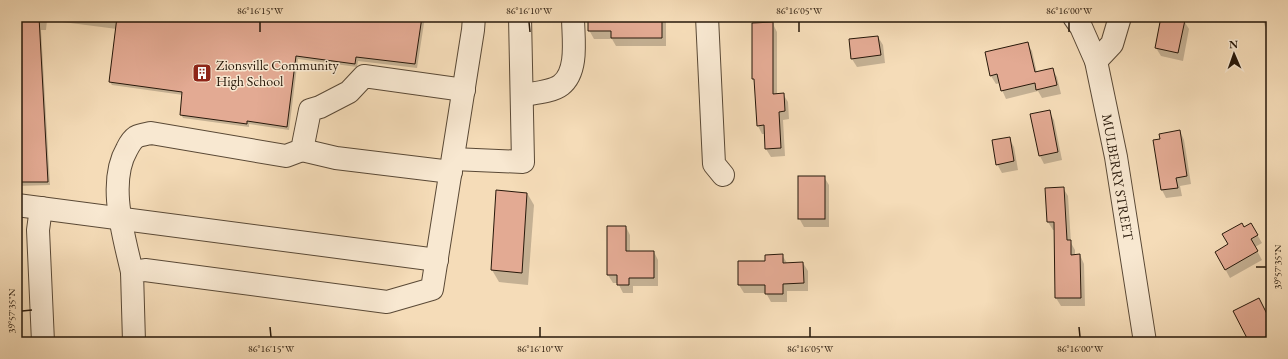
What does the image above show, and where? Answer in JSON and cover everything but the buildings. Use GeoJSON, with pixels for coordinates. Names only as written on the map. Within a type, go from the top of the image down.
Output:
{"type":"FeatureCollection","features":[{"type":"Feature","properties":{"kind":"street"},"geometry":{"type":"LineString","coordinates":[[132,272],[145,270],[387,302],[432,289],[464,90],[474,17]]}},
{"type":"Feature","properties":{"kind":"street"},"geometry":{"type":"LineString","coordinates":[[134,342],[132,272],[120,218],[118,181],[121,159],[128,146],[136,137],[151,133],[286,156],[302,150],[336,158],[452,166],[523,162],[523,95],[520,17]]}},
{"type":"Feature","properties":{"kind":"street"},"geometry":{"type":"LineString","coordinates":[[523,95],[545,92],[561,85],[570,73],[574,55],[573,17]]}},
{"type":"Feature","properties":{"kind":"street"},"geometry":{"type":"LineString","coordinates":[[707,17],[714,164],[723,175]]}},
{"type":"Feature","properties":{"kind":"street","name":"MULBERRY STREET"},"geometry":{"type":"LineString","coordinates":[[1074,17],[1081,27],[1096,61],[1116,157],[1145,342]]}},
{"type":"Feature","properties":{"kind":"street"},"geometry":{"type":"LineString","coordinates":[[1096,61],[1112,44],[1120,17]]}},
{"type":"Feature","properties":{"kind":"street"},"geometry":{"type":"LineString","coordinates":[[302,150],[310,110],[320,107],[349,92],[364,76],[464,90]]}},
{"type":"Feature","properties":{"kind":"street"},"geometry":{"type":"LineString","coordinates":[[17,205],[437,260]]}},
{"type":"Feature","properties":{"kind":"street"},"geometry":{"type":"LineString","coordinates":[[41,208],[38,230],[43,342]]}},
{"type":"Feature","properties":{"kind":"place","name":"Zionsville Community High School"},"geometry":{"type":"Point","coordinates":[202,73]}}]}
